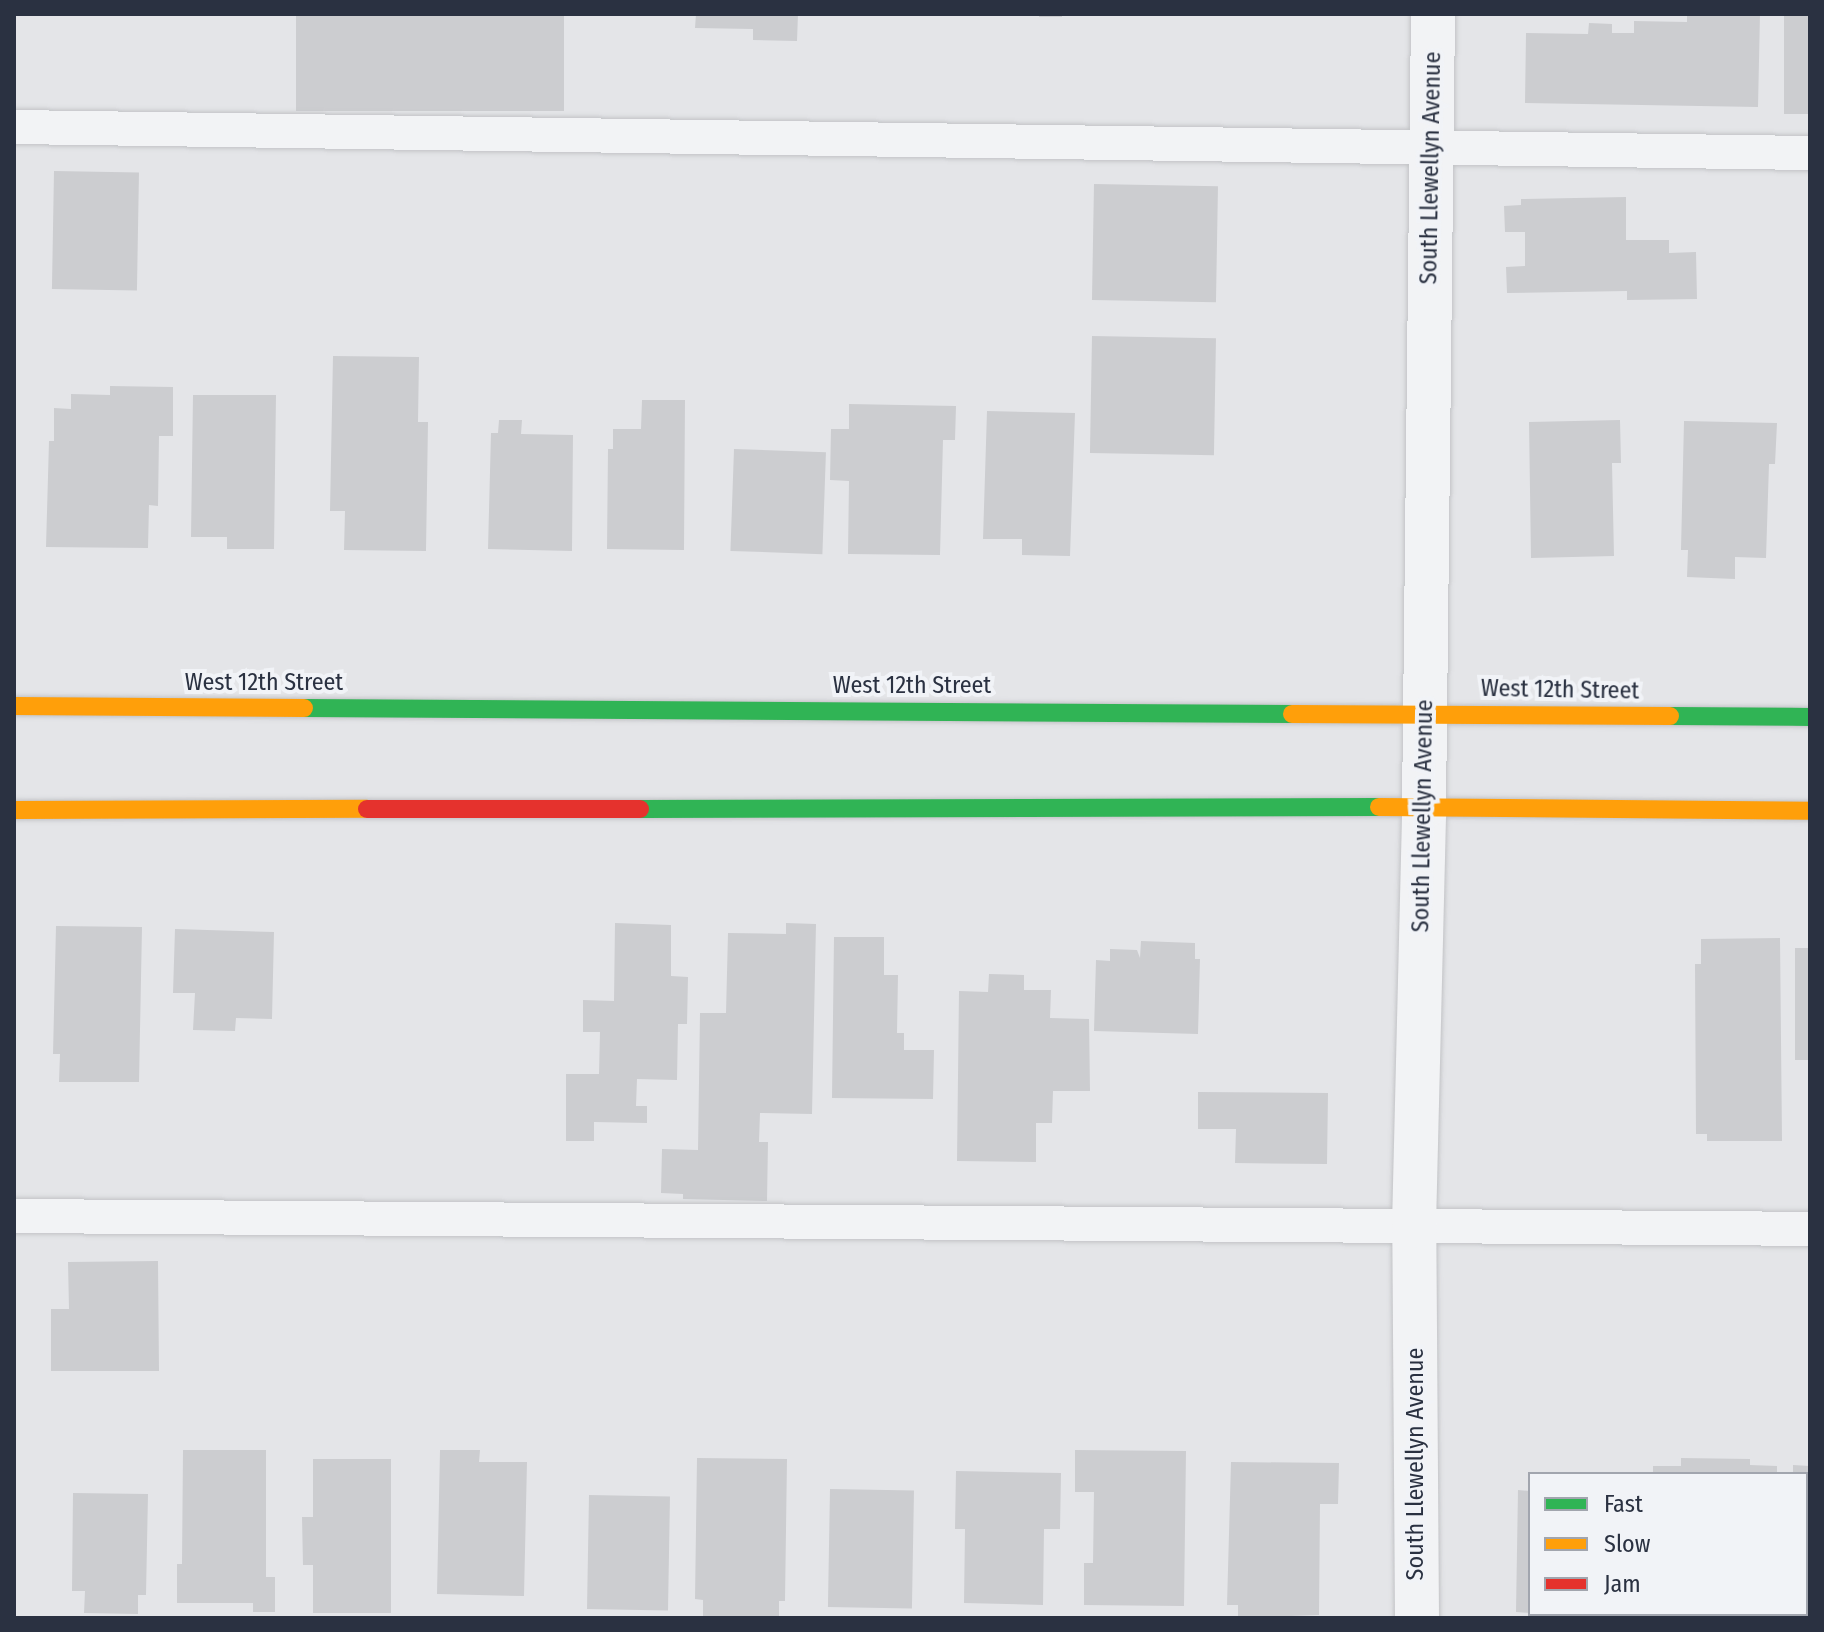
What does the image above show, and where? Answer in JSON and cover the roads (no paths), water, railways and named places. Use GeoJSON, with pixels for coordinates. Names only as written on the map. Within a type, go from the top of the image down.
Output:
{"type":"FeatureCollection","features":[{"type":"Feature","properties":{"kind":"main road","name":"West 12th Street"},"geometry":{"type":"LineString","coordinates":[[14,706],[1810,717]]}},
{"type":"Feature","properties":{"kind":"main road"},"geometry":{"type":"LineString","coordinates":[[14,810],[1424,807],[1810,811]]}},
{"type":"Feature","properties":{"kind":"street","name":"South Llewellyn Avenue"},"geometry":{"type":"LineString","coordinates":[[1417,1618],[1414,1226],[1424,807],[1433,14]]}},
{"type":"Feature","properties":{"kind":"lane"},"geometry":{"type":"LineString","coordinates":[[14,127],[1810,153]]}},
{"type":"Feature","properties":{"kind":"lane"},"geometry":{"type":"LineString","coordinates":[[14,1216],[1810,1229]]}}]}
